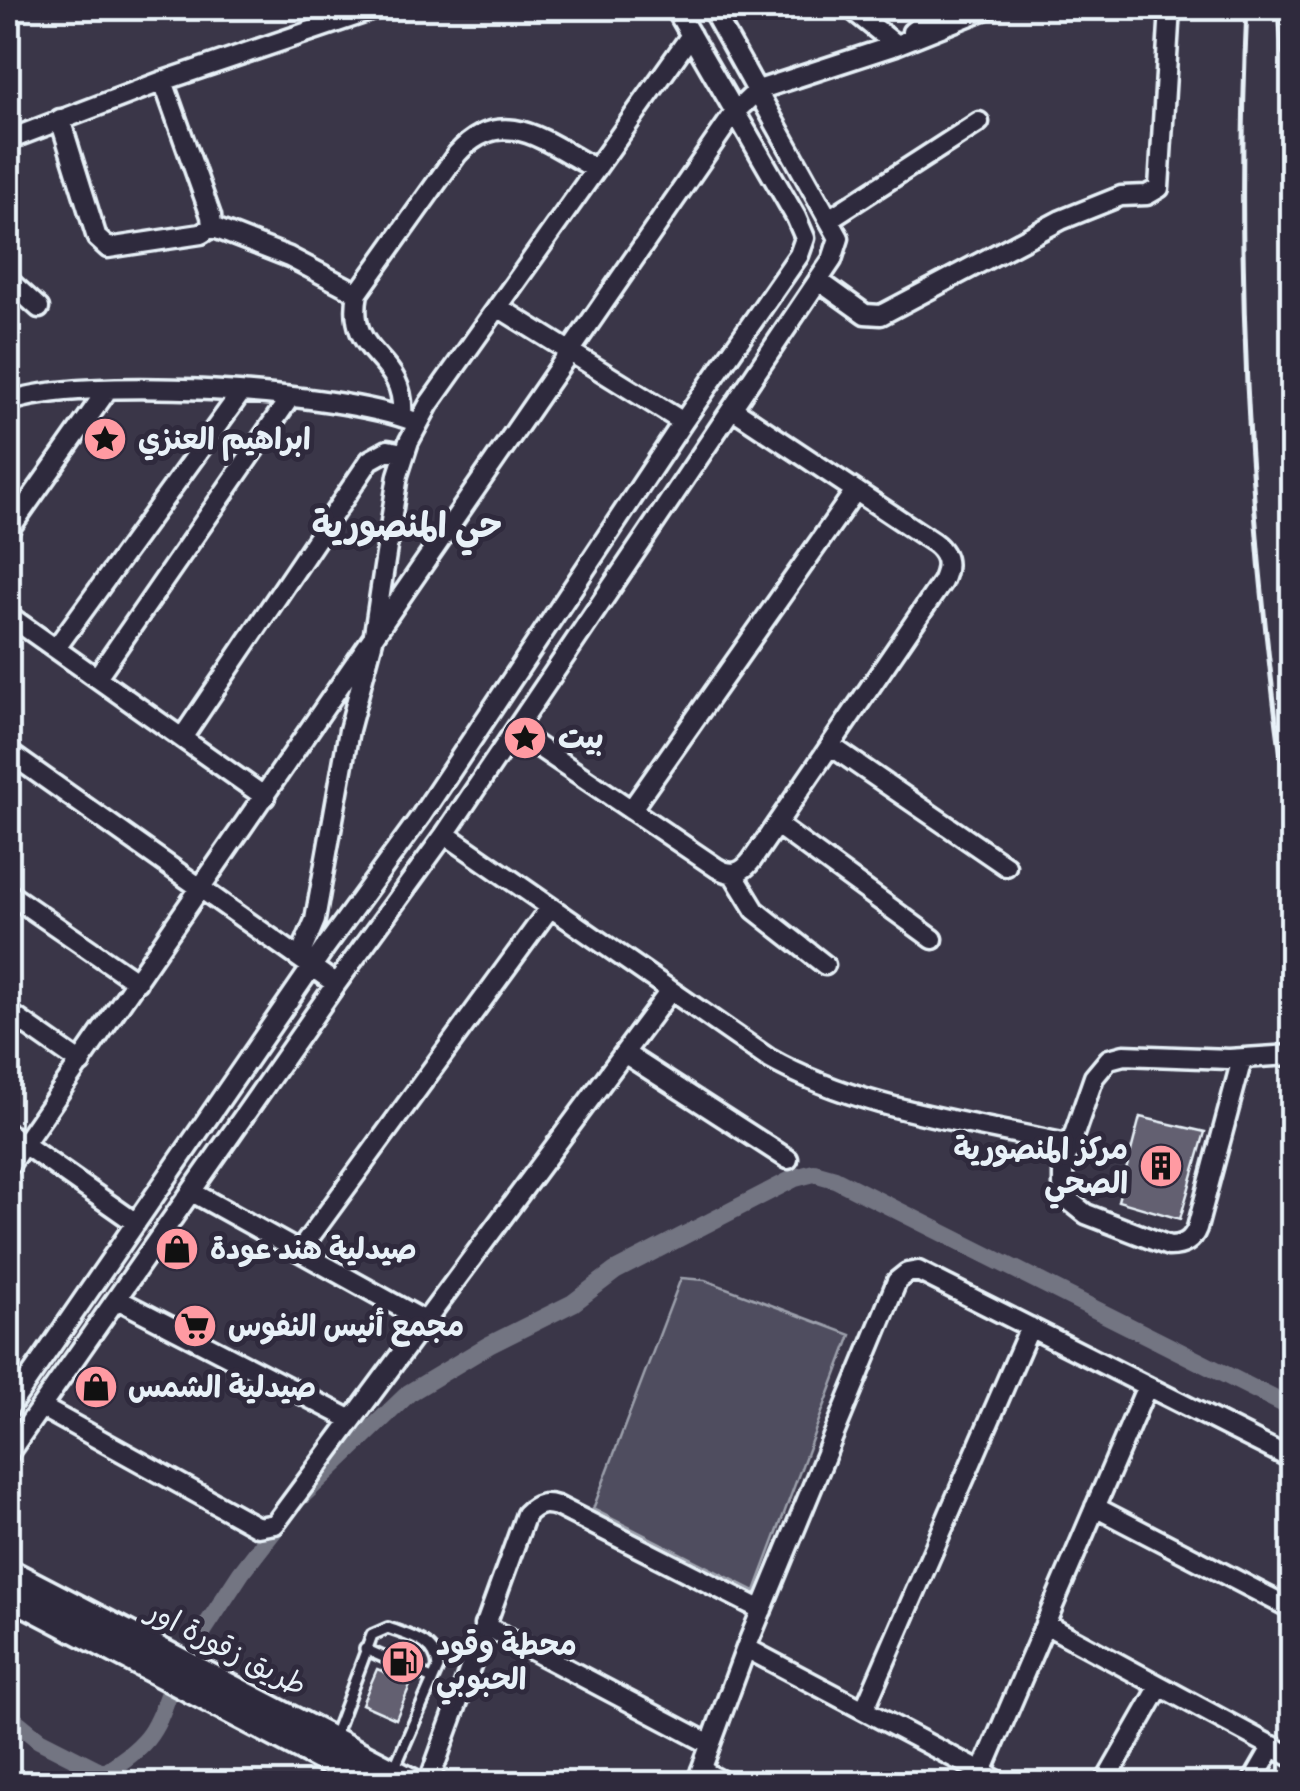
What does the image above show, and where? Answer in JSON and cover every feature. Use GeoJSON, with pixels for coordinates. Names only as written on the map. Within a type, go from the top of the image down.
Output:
{"type":"FeatureCollection","features":[{"type":"Feature","properties":{"kind":"main road","name":"طريق زقورة اور"},"geometry":{"type":"LineString","coordinates":[[8,1572],[20,1598],[333,1740],[382,1777],[416,1784]]}},
{"type":"Feature","properties":{"kind":"main road"},"geometry":{"type":"LineString","coordinates":[[20,1598],[382,1777]]}},
{"type":"Feature","properties":{"kind":"street"},"geometry":{"type":"LineString","coordinates":[[10,1402],[136,1223],[305,962],[421,816],[682,422],[799,255],[805,238],[675,8]]}},
{"type":"Feature","properties":{"kind":"street"},"geometry":{"type":"LineString","coordinates":[[850,8],[896,45]]}},
{"type":"Feature","properties":{"kind":"street"},"geometry":{"type":"LineString","coordinates":[[896,45],[943,8]]}},
{"type":"Feature","properties":{"kind":"street"},"geometry":{"type":"LineString","coordinates":[[8,1167],[16,1139],[80,1062],[137,982],[736,112],[758,90],[896,45],[989,8]]}},
{"type":"Feature","properties":{"kind":"street"},"geometry":{"type":"LineString","coordinates":[[819,281],[865,314],[881,315],[1060,220],[1121,196],[1154,192],[1158,188],[1170,8]]}},
{"type":"Feature","properties":{"kind":"street"},"geometry":{"type":"LineString","coordinates":[[1289,8],[1292,48]]}},
{"type":"Feature","properties":{"kind":"street"},"geometry":{"type":"LineString","coordinates":[[8,140],[338,14],[367,9]]}},
{"type":"Feature","properties":{"kind":"street"},"geometry":{"type":"LineString","coordinates":[[8,1454],[445,834],[832,260],[840,238],[714,9]]}},
{"type":"Feature","properties":{"kind":"street"},"geometry":{"type":"LineString","coordinates":[[410,420],[498,307],[691,35]]}},
{"type":"Feature","properties":{"kind":"street"},"geometry":{"type":"LineString","coordinates":[[163,81],[212,228]]}},
{"type":"Feature","properties":{"kind":"street"},"geometry":{"type":"LineString","coordinates":[[60,118],[98,238],[108,248],[200,234],[212,228],[289,257],[358,294]]}},
{"type":"Feature","properties":{"kind":"street"},"geometry":{"type":"LineString","coordinates":[[829,218],[979,122]]}},
{"type":"Feature","properties":{"kind":"street"},"geometry":{"type":"LineString","coordinates":[[305,962],[349,730],[373,640],[410,420],[401,387],[392,372],[360,337],[354,316],[358,294],[457,154],[466,143],[492,128],[516,127],[596,169]]}},
{"type":"Feature","properties":{"kind":"street"},"geometry":{"type":"LineString","coordinates":[[8,280],[39,308]]}},
{"type":"Feature","properties":{"kind":"street"},"geometry":{"type":"LineString","coordinates":[[498,307],[682,422]]}},
{"type":"Feature","properties":{"kind":"street"},"geometry":{"type":"LineString","coordinates":[[8,402],[52,392],[108,389],[240,394],[372,408],[410,420]]}},
{"type":"Feature","properties":{"kind":"street"},"geometry":{"type":"LineString","coordinates":[[8,531],[108,389]]}},
{"type":"Feature","properties":{"kind":"street"},"geometry":{"type":"LineString","coordinates":[[56,648],[240,394]]}},
{"type":"Feature","properties":{"kind":"street"},"geometry":{"type":"LineString","coordinates":[[97,677],[290,398]]}},
{"type":"Feature","properties":{"kind":"street"},"geometry":{"type":"LineString","coordinates":[[733,409],[942,549],[947,560],[947,571],[831,746],[744,870],[733,874]]}},
{"type":"Feature","properties":{"kind":"street"},"geometry":{"type":"LineString","coordinates":[[182,738],[370,460],[388,450],[404,454]]}},
{"type":"Feature","properties":{"kind":"street"},"geometry":{"type":"LineString","coordinates":[[631,810],[855,490]]}},
{"type":"Feature","properties":{"kind":"street"},"geometry":{"type":"LineString","coordinates":[[8,615],[266,797]]}},
{"type":"Feature","properties":{"kind":"street"},"geometry":{"type":"LineString","coordinates":[[514,731],[717,868],[733,874],[755,910],[826,965]]}},
{"type":"Feature","properties":{"kind":"street"},"geometry":{"type":"LineString","coordinates":[[831,746],[1006,866]]}},
{"type":"Feature","properties":{"kind":"street"},"geometry":{"type":"LineString","coordinates":[[8,752],[336,984]]}},
{"type":"Feature","properties":{"kind":"street"},"geometry":{"type":"LineString","coordinates":[[776,825],[934,938]]}},
{"type":"Feature","properties":{"kind":"street"},"geometry":{"type":"LineString","coordinates":[[445,834],[549,910],[801,1077],[837,1091],[1071,1145]]}},
{"type":"Feature","properties":{"kind":"street"},"geometry":{"type":"LineString","coordinates":[[8,893],[137,982]]}},
{"type":"Feature","properties":{"kind":"street"},"geometry":{"type":"LineString","coordinates":[[301,1250],[549,910]]}},
{"type":"Feature","properties":{"kind":"street"},"geometry":{"type":"LineString","coordinates":[[41,1407],[258,1527],[274,1524],[670,991]]}},
{"type":"Feature","properties":{"kind":"street"},"geometry":{"type":"LineString","coordinates":[[8,1012],[80,1062]]}},
{"type":"Feature","properties":{"kind":"street"},"geometry":{"type":"LineString","coordinates":[[624,1053],[788,1159]]}},
{"type":"Feature","properties":{"kind":"street"},"geometry":{"type":"LineString","coordinates":[[1242,1059],[1198,1228],[1187,1242],[1176,1246],[1163,1244],[1078,1209],[1066,1194],[1062,1175],[1094,1077],[1109,1059],[1131,1055],[1242,1059],[1292,1055]]}},
{"type":"Feature","properties":{"kind":"street"},"geometry":{"type":"LineString","coordinates":[[16,1139],[136,1223]]}},
{"type":"Feature","properties":{"kind":"street"},"geometry":{"type":"LineString","coordinates":[[192,1192],[425,1321]]}},
{"type":"Feature","properties":{"kind":"street"},"geometry":{"type":"LineString","coordinates":[[727,1784],[698,1777],[746,1648],[899,1278],[918,1272],[1292,1459]]}},
{"type":"Feature","properties":{"kind":"street"},"geometry":{"type":"LineString","coordinates":[[118,1299],[352,1420]]}},
{"type":"Feature","properties":{"kind":"street"},"geometry":{"type":"LineString","coordinates":[[864,1710],[1030,1327]]}},
{"type":"Feature","properties":{"kind":"street"},"geometry":{"type":"LineString","coordinates":[[982,1772],[1147,1386]]}},
{"type":"Feature","properties":{"kind":"street"},"geometry":{"type":"LineString","coordinates":[[428,1784],[526,1514],[540,1504],[549,1504],[762,1610]]}},
{"type":"Feature","properties":{"kind":"street"},"geometry":{"type":"LineString","coordinates":[[1095,1507],[1292,1610]]}},
{"type":"Feature","properties":{"kind":"street"},"geometry":{"type":"LineString","coordinates":[[1045,1624],[1292,1757]]}},
{"type":"Feature","properties":{"kind":"street"},"geometry":{"type":"LineString","coordinates":[[484,1625],[710,1744]]}},
{"type":"Feature","properties":{"kind":"street"},"geometry":{"type":"LineString","coordinates":[[746,1648],[1004,1784]]}},
{"type":"Feature","properties":{"kind":"street"},"geometry":{"type":"LineString","coordinates":[[1104,1784],[1160,1686]]}},
{"type":"Feature","properties":{"kind":"street"},"geometry":{"type":"LineString","coordinates":[[1252,1784],[1272,1746]]}},
{"type":"Feature","properties":{"kind":"lane"},"geometry":{"type":"LineString","coordinates":[[333,1740],[372,1635],[384,1628],[424,1643],[436,1656],[438,1668],[382,1777]]}},
{"type":"Feature","properties":{"kind":"lane"},"geometry":{"type":"LineString","coordinates":[[365,1649],[432,1679]]}},
{"type":"Feature","properties":{"kind":"shaded area"},"geometry":{"type":"Polygon","coordinates":[[[681,1278],[705,1280],[851,1335],[755,1591],[593,1509],[681,1278]]]}},
{"type":"Feature","properties":{"kind":"building","name":"مركز المنصورية الصحي"},"geometry":{"type":"Polygon","coordinates":[[[1140,1117],[1205,1132],[1180,1219],[1118,1201],[1140,1117]]]}},
{"type":"Feature","properties":{"kind":"building"},"geometry":{"type":"Polygon","coordinates":[[[377,1669],[411,1683],[396,1719],[362,1704],[377,1669]]]}},
{"type":"Feature","properties":{"kind":"waterway"},"geometry":{"type":"LineString","coordinates":[[302,1496],[409,1393],[489,1345],[573,1303],[615,1271],[795,1178],[814,1173],[835,1179],[1292,1408]]}},
{"type":"Feature","properties":{"kind":"waterway"},"geometry":{"type":"LineString","coordinates":[[203,1631],[285,1516]]}},
{"type":"Feature","properties":{"kind":"waterway"},"geometry":{"type":"LineString","coordinates":[[8,1715],[39,1740],[104,1773],[147,1738],[170,1689]]}},
{"type":"Feature","properties":{"kind":"railway"},"geometry":{"type":"LineString","coordinates":[[1247,8],[1243,215],[1249,421],[1265,627],[1292,833]]}},
{"type":"Feature","properties":{"kind":"place","name":"ابراهيم العنزي"},"geometry":{"type":"Point","coordinates":[105,439]}},
{"type":"Feature","properties":{"kind":"place","name":"بيت"},"geometry":{"type":"Point","coordinates":[525,738]}},
{"type":"Feature","properties":{"kind":"place","name":"مركز المنصورية الصحي"},"geometry":{"type":"Point","coordinates":[1161,1166]}},
{"type":"Feature","properties":{"kind":"place","name":"صيدلية هند عودة"},"geometry":{"type":"Point","coordinates":[177,1249]}},
{"type":"Feature","properties":{"kind":"place","name":"مجمع أنيس النفوس"},"geometry":{"type":"Point","coordinates":[195,1326]}},
{"type":"Feature","properties":{"kind":"place","name":"صيدلية الشمس"},"geometry":{"type":"Point","coordinates":[96,1387]}},
{"type":"Feature","properties":{"kind":"place","name":"محطة وقود الحبوبي"},"geometry":{"type":"Point","coordinates":[403,1662]}},
{"type":"Feature","properties":{"kind":"district","name":"حي المنصورية"},"geometry":{"type":"Point","coordinates":[407,525]}}]}
